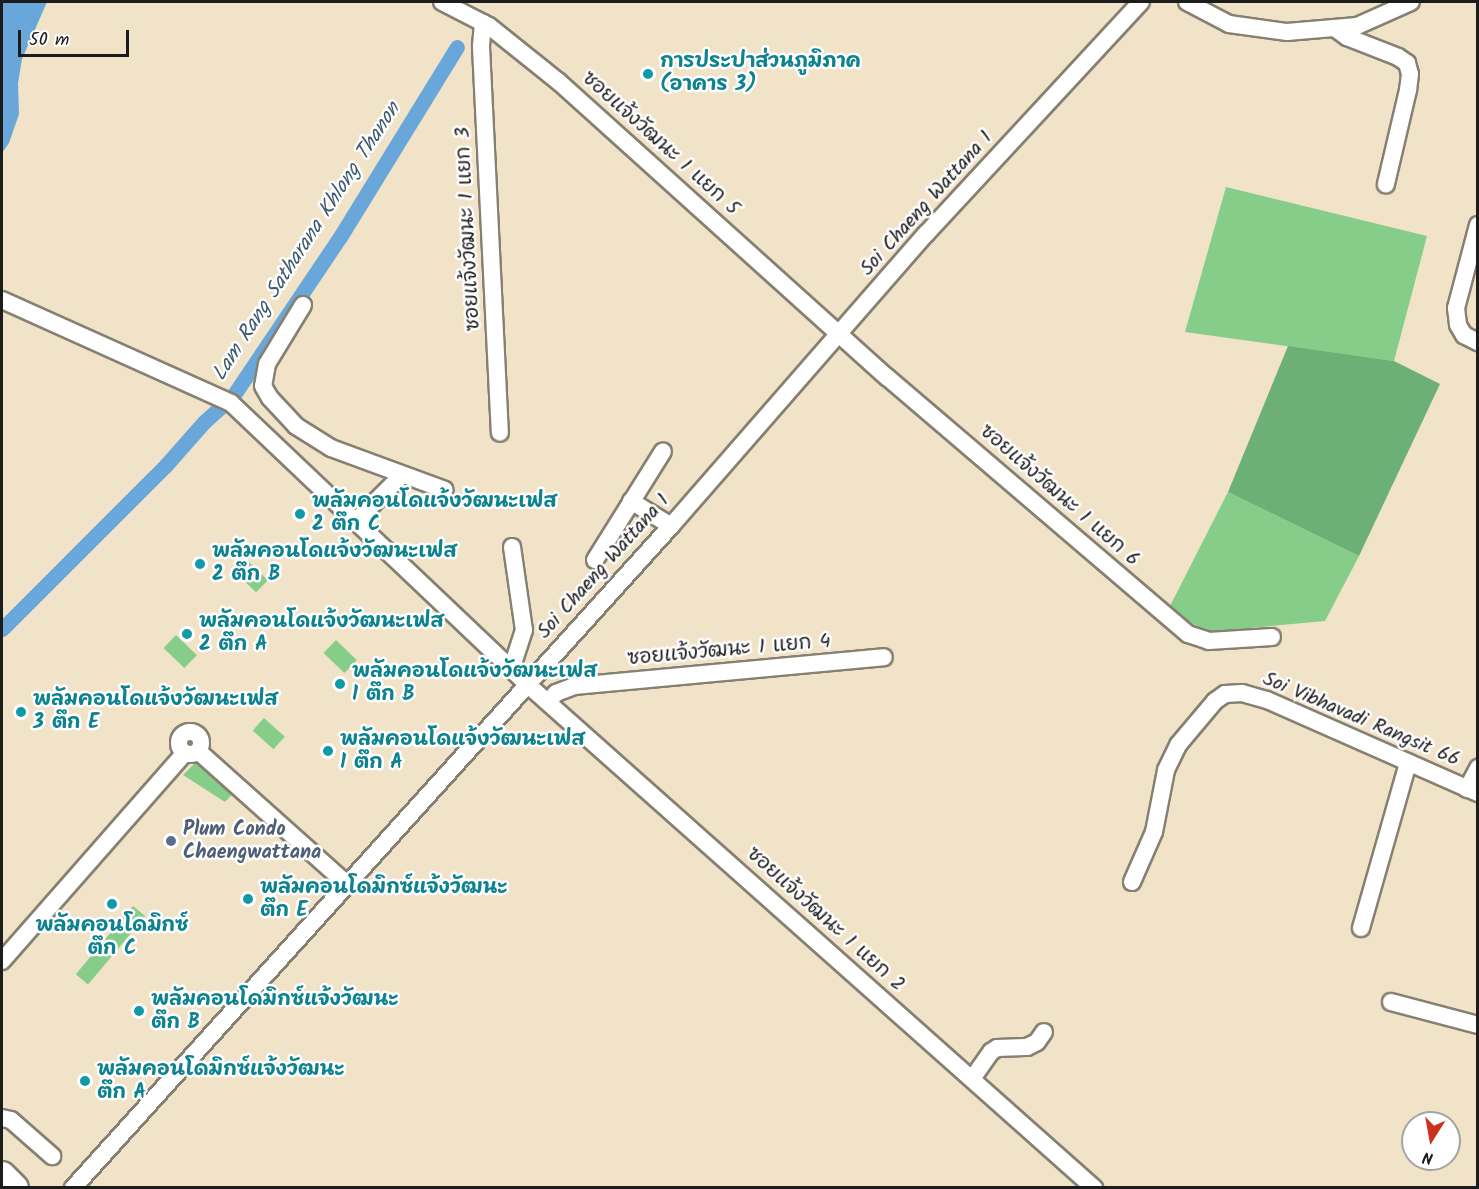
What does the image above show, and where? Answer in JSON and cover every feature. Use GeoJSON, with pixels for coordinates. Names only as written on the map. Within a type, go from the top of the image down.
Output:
{"type":"FeatureCollection","features":[{"type":"Feature","properties":{"kind":"main road"},"geometry":{"type":"LineString","coordinates":[[2,1175],[15,1188]]}},
{"type":"Feature","properties":{"kind":"street","name":"ซอยแจ้งวัฒนะ 1 แยก 5"},"geometry":{"type":"LineString","coordinates":[[442,2],[480,21],[559,82],[838,333]]}},
{"type":"Feature","properties":{"kind":"street","name":"ซอยแจ้งวัฒนะ 1 แยก 3"},"geometry":{"type":"LineString","coordinates":[[475,2],[480,21],[500,433]]}},
{"type":"Feature","properties":{"kind":"street","name":"Soi Chaeng Wattana 1"},"geometry":{"type":"LineString","coordinates":[[74,1188],[671,526],[838,333],[1141,2]]}},
{"type":"Feature","properties":{"kind":"street"},"geometry":{"type":"LineString","coordinates":[[1187,2],[1229,24],[1287,32],[1358,26],[1411,2]]}},
{"type":"Feature","properties":{"kind":"street"},"geometry":{"type":"LineString","coordinates":[[1336,29],[1347,37],[1398,57],[1407,63],[1410,74],[1408,90],[1386,184]]}},
{"type":"Feature","properties":{"kind":"street"},"geometry":{"type":"LineString","coordinates":[[1478,225],[1474,250],[1456,308],[1458,325],[1464,335],[1478,342]]}},
{"type":"Feature","properties":{"kind":"street","name":"ซอยแจ้งวัฒนะ 1 แยก 2"},"geometry":{"type":"LineString","coordinates":[[2,300],[231,403],[528,684],[1094,1188]]}},
{"type":"Feature","properties":{"kind":"street"},"geometry":{"type":"LineString","coordinates":[[303,305],[267,364],[263,386],[270,398],[296,426],[331,448],[445,490]]}},
{"type":"Feature","properties":{"kind":"street","name":"ซอยแจ้งวัฒนะ 1 แยก 6"},"geometry":{"type":"LineString","coordinates":[[838,333],[1188,634],[1197,640],[1209,641],[1272,637]]}},
{"type":"Feature","properties":{"kind":"street"},"geometry":{"type":"LineString","coordinates":[[594,560],[663,451]]}},
{"type":"Feature","properties":{"kind":"street"},"geometry":{"type":"LineString","coordinates":[[355,522],[402,475]]}},
{"type":"Feature","properties":{"kind":"street"},"geometry":{"type":"LineString","coordinates":[[631,501],[671,526]]}},
{"type":"Feature","properties":{"kind":"street"},"geometry":{"type":"LineString","coordinates":[[512,547],[524,630],[512,667]]}},
{"type":"Feature","properties":{"kind":"street","name":"ซอยแจ้งวัฒนะ 1 แยก 4"},"geometry":{"type":"LineString","coordinates":[[548,702],[556,693],[574,686],[884,657]]}},
{"type":"Feature","properties":{"kind":"street","name":"Soi Vibhavadi Rangsit 66"},"geometry":{"type":"LineString","coordinates":[[1132,882],[1154,832],[1166,770],[1178,746],[1215,701],[1225,694],[1242,693],[1267,700],[1472,791]]}},
{"type":"Feature","properties":{"kind":"street"},"geometry":{"type":"LineString","coordinates":[[2,961],[191,752],[347,884]]}},
{"type":"Feature","properties":{"kind":"street"},"geometry":{"type":"LineString","coordinates":[[1361,928],[1408,763]]}},
{"type":"Feature","properties":{"kind":"street"},"geometry":{"type":"LineString","coordinates":[[1472,791],[1478,768]]}},
{"type":"Feature","properties":{"kind":"street"},"geometry":{"type":"LineString","coordinates":[[1391,1002],[1478,1025]]}},
{"type":"Feature","properties":{"kind":"street"},"geometry":{"type":"LineString","coordinates":[[972,1079],[991,1052],[997,1048],[1027,1047],[1037,1042],[1044,1032]]}},
{"type":"Feature","properties":{"kind":"street"},"geometry":{"type":"LineString","coordinates":[[2,1118],[11,1120],[52,1156]]}},
{"type":"Feature","properties":{"kind":"green space"},"geometry":{"type":"Polygon","coordinates":[[[1226,187],[1427,236],[1394,361],[1185,332],[1226,187]]]}},
{"type":"Feature","properties":{"kind":"green space"},"geometry":{"type":"Polygon","coordinates":[[[1288,346],[1394,361],[1440,384],[1359,556],[1228,492],[1288,346]]]}},
{"type":"Feature","properties":{"kind":"green space"},"geometry":{"type":"Polygon","coordinates":[[[1228,492],[1359,556],[1325,621],[1206,632],[1169,608],[1228,492]]]}},
{"type":"Feature","properties":{"kind":"green space"},"geometry":{"type":"Polygon","coordinates":[[[247,560],[268,580],[256,592],[235,572],[247,560]]]}},
{"type":"Feature","properties":{"kind":"green space"},"geometry":{"type":"Polygon","coordinates":[[[176,635],[197,655],[184,668],[163,648],[176,635]]]}},
{"type":"Feature","properties":{"kind":"green space"},"geometry":{"type":"Polygon","coordinates":[[[336,640],[357,660],[344,673],[323,653],[336,640]]]}},
{"type":"Feature","properties":{"kind":"green space"},"geometry":{"type":"Polygon","coordinates":[[[264,718],[285,737],[273,749],[253,731],[264,718]]]}},
{"type":"Feature","properties":{"kind":"green space"},"geometry":{"type":"Polygon","coordinates":[[[199,759],[235,791],[225,802],[183,775],[199,759]]]}},
{"type":"Feature","properties":{"kind":"green space"},"geometry":{"type":"Polygon","coordinates":[[[133,906],[145,916],[88,984],[76,974],[133,906]]]}},
{"type":"Feature","properties":{"kind":"water"},"geometry":{"type":"Polygon","coordinates":[[[2,2],[47,2],[22,59],[18,83],[19,114],[9,143],[2,153],[2,2]]]}},
{"type":"Feature","properties":{"kind":"waterway","name":"Lam Rang Satharana Khlong Thanon"},"geometry":{"type":"LineString","coordinates":[[2,629],[166,465],[204,422],[233,396],[340,237],[457,47]]}},
{"type":"Feature","properties":{"kind":"place","name":"การประปาส่วนภูมิภาค (อาคาร 3)"},"geometry":{"type":"Point","coordinates":[648,74]}},
{"type":"Feature","properties":{"kind":"place","name":"พลัมคอนโดแจ้งวัฒนะเฟส 2 ตึก C"},"geometry":{"type":"Point","coordinates":[300,514]}},
{"type":"Feature","properties":{"kind":"place","name":"พลัมคอนโดแจ้งวัฒนะเฟส 2 ตึก B"},"geometry":{"type":"Point","coordinates":[200,564]}},
{"type":"Feature","properties":{"kind":"place","name":"พลัมคอนโดแจ้งวัฒนะเฟส 2 ตึก A"},"geometry":{"type":"Point","coordinates":[187,634]}},
{"type":"Feature","properties":{"kind":"place","name":"พลัมคอนโดแจ้งวัฒนะเฟส 1 ตึก B"},"geometry":{"type":"Point","coordinates":[340,684]}},
{"type":"Feature","properties":{"kind":"place","name":"พลัมคอนโดแจ้งวัฒนะเฟส 3 ตึก E"},"geometry":{"type":"Point","coordinates":[21,712]}},
{"type":"Feature","properties":{"kind":"place","name":"พลัมคอนโดแจ้งวัฒนะเฟส 1 ตึก A"},"geometry":{"type":"Point","coordinates":[328,751]}},
{"type":"Feature","properties":{"kind":"place","name":"Plum Condo Chaengwattana"},"geometry":{"type":"Point","coordinates":[171,841]}},
{"type":"Feature","properties":{"kind":"place","name":"พลัมคอนโดมิกซ์แจ้งวัฒนะ ตึก E"},"geometry":{"type":"Point","coordinates":[248,899]}},
{"type":"Feature","properties":{"kind":"place","name":"พลัมคอนโดมิกซ์ ตึก C"},"geometry":{"type":"Point","coordinates":[112,904]}},
{"type":"Feature","properties":{"kind":"place","name":"พลัมคอนโดมิกซ์แจ้งวัฒนะ ตึก B"},"geometry":{"type":"Point","coordinates":[139,1011]}},
{"type":"Feature","properties":{"kind":"place","name":"พลัมคอนโดมิกซ์แจ้งวัฒนะ ตึก A"},"geometry":{"type":"Point","coordinates":[85,1081]}}]}
